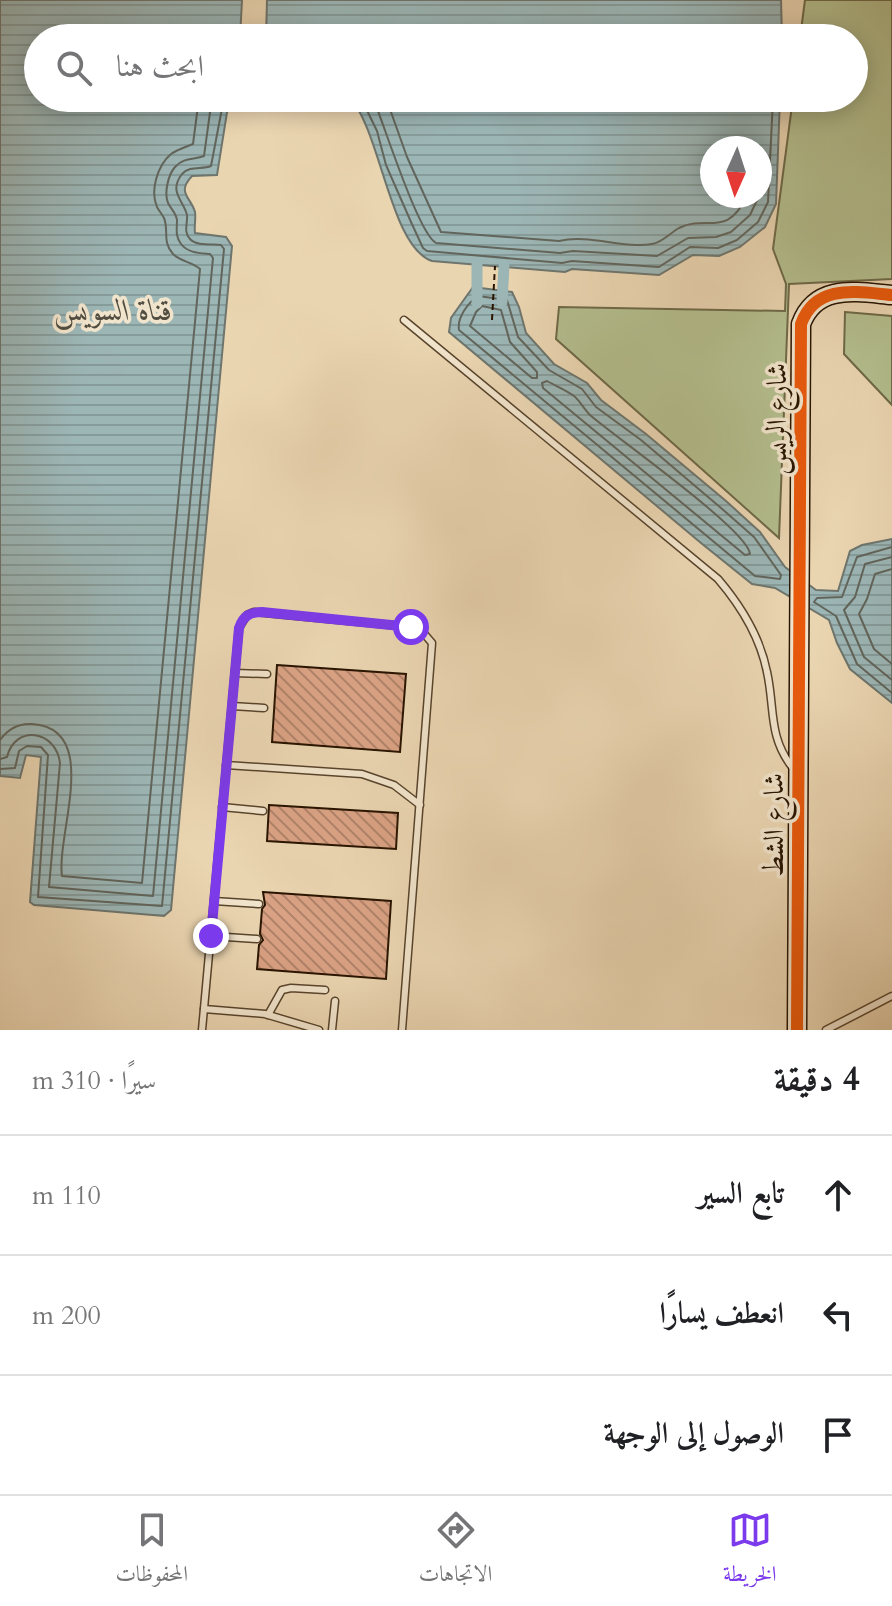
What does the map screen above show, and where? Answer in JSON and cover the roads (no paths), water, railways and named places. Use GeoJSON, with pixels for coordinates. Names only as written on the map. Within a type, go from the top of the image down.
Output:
{"type":"FeatureCollection","features":[{"type":"Feature","properties":{"kind":"street","name":"شارع الريس"},"geometry":{"type":"LineString","coordinates":[[798,621],[801,324],[811,305],[829,294],[892,295]]}},
{"type":"Feature","properties":{"kind":"street","name":"شارع الشط"},"geometry":{"type":"LineString","coordinates":[[797,1030],[798,621]]}},
{"type":"Feature","properties":{"kind":"lane"},"geometry":{"type":"LineString","coordinates":[[404,320],[718,579],[735,598],[754,631],[767,669],[780,751],[797,773]]}},
{"type":"Feature","properties":{"kind":"lane"},"geometry":{"type":"LineString","coordinates":[[202,1030],[239,628],[242,620],[254,612],[420,629],[432,643],[402,1030]]}},
{"type":"Feature","properties":{"kind":"lane"},"geometry":{"type":"LineString","coordinates":[[235,673],[267,674]]}},
{"type":"Feature","properties":{"kind":"lane"},"geometry":{"type":"LineString","coordinates":[[232,706],[264,708]]}},
{"type":"Feature","properties":{"kind":"lane"},"geometry":{"type":"LineString","coordinates":[[226,765],[362,774],[394,785],[420,805]]}},
{"type":"Feature","properties":{"kind":"lane"},"geometry":{"type":"LineString","coordinates":[[222,807],[263,811]]}},
{"type":"Feature","properties":{"kind":"lane"},"geometry":{"type":"LineString","coordinates":[[214,901],[259,904]]}},
{"type":"Feature","properties":{"kind":"lane"},"geometry":{"type":"LineString","coordinates":[[211,936],[257,939]]}},
{"type":"Feature","properties":{"kind":"lane"},"geometry":{"type":"LineString","coordinates":[[268,1015],[282,990],[325,990]]}},
{"type":"Feature","properties":{"kind":"lane"},"geometry":{"type":"LineString","coordinates":[[826,1030],[892,996]]}},
{"type":"Feature","properties":{"kind":"lane"},"geometry":{"type":"LineString","coordinates":[[332,1030],[335,1001]]}},
{"type":"Feature","properties":{"kind":"lane"},"geometry":{"type":"LineString","coordinates":[[204,1009],[268,1015],[319,1030]]}},
{"type":"Feature","properties":{"kind":"water","name":"قناة السويس"},"geometry":{"type":"Polygon","coordinates":[[[0,0],[242,0],[241,24],[24,24],[24,112],[227,112],[217,175],[192,176],[185,187],[195,212],[195,233],[226,237],[232,246],[171,910],[164,916],[34,905],[30,902],[41,757],[26,755],[20,778],[0,776],[0,0]]]}},
{"type":"Feature","properties":{"kind":"water"},"geometry":{"type":"Polygon","coordinates":[[[267,0],[781,0],[782,24],[266,24],[267,0]]]}},
{"type":"Feature","properties":{"kind":"water"},"geometry":{"type":"Polygon","coordinates":[[[360,112],[779,112],[776,204],[765,227],[740,247],[719,256],[693,255],[659,275],[572,269],[565,272],[432,261],[418,251],[396,212],[360,112]]]}},
{"type":"Feature","properties":{"kind":"water"},"geometry":{"type":"Polygon","coordinates":[[[473,287],[512,292],[526,333],[554,364],[587,383],[601,400],[726,501],[760,532],[785,567],[816,590],[838,591],[850,551],[862,545],[892,539],[892,703],[850,669],[829,620],[775,588],[752,584],[449,332],[451,318],[473,287]]]}},
{"type":"Feature","properties":{"kind":"waterway"},"geometry":{"type":"LineString","coordinates":[[477,264],[477,303]]}},
{"type":"Feature","properties":{"kind":"waterway"},"geometry":{"type":"LineString","coordinates":[[502,302],[504,266]]}}]}
